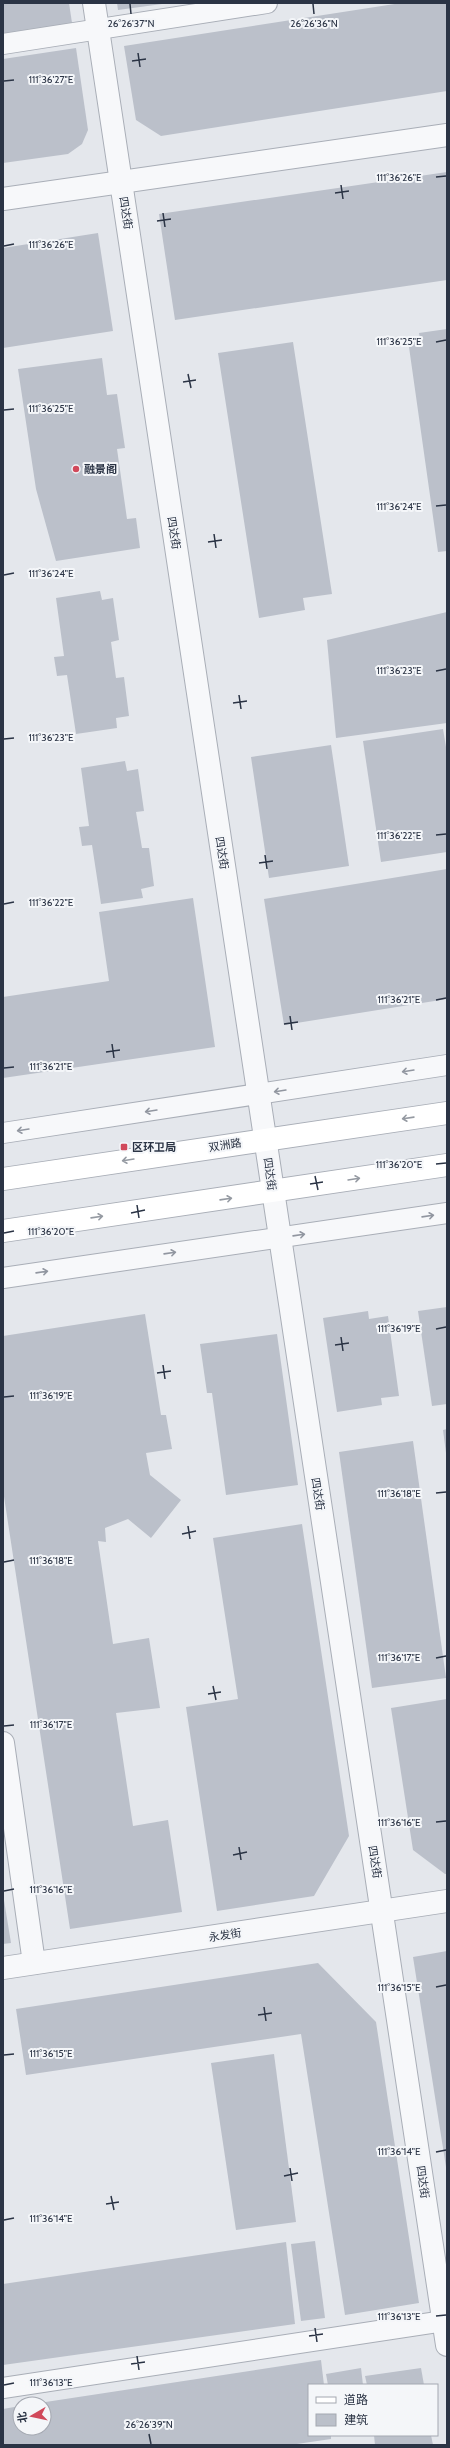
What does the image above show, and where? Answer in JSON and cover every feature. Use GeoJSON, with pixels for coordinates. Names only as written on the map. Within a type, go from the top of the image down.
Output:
{"type":"FeatureCollection","features":[{"type":"Feature","properties":{"kind":"main road","name":"双洲路"},"geometry":{"type":"LineString","coordinates":[[3,1179],[447,1113]]}},
{"type":"Feature","properties":{"kind":"main road"},"geometry":{"type":"LineString","coordinates":[[3,1231],[447,1165]]}},
{"type":"Feature","properties":{"kind":"street","name":"四达街"},"geometry":{"type":"LineString","coordinates":[[94,3],[273,1192],[278,1238],[383,1911],[447,2345]]}},
{"type":"Feature","properties":{"kind":"street"},"geometry":{"type":"LineString","coordinates":[[3,199],[447,135]]}},
{"type":"Feature","properties":{"kind":"street"},"geometry":{"type":"LineString","coordinates":[[3,1744],[34,1963]]}},
{"type":"Feature","properties":{"kind":"street","name":"永发街"},"geometry":{"type":"LineString","coordinates":[[3,1968],[447,1901]]}},
{"type":"Feature","properties":{"kind":"lane"},"geometry":{"type":"LineString","coordinates":[[3,44],[266,3]]}},
{"type":"Feature","properties":{"kind":"lane"},"geometry":{"type":"LineString","coordinates":[[3,1133],[447,1065]]}},
{"type":"Feature","properties":{"kind":"lane"},"geometry":{"type":"LineString","coordinates":[[3,1278],[447,1213]]}},
{"type":"Feature","properties":{"kind":"lane"},"geometry":{"type":"LineString","coordinates":[[3,2388],[444,2322]]}},
{"type":"Feature","properties":{"kind":"building"},"geometry":{"type":"Polygon","coordinates":[[[3,3],[69,3],[72,23],[3,34],[3,3]]]}},
{"type":"Feature","properties":{"kind":"building"},"geometry":{"type":"Polygon","coordinates":[[[117,3],[162,3],[162,4],[118,10],[117,3]]]}},
{"type":"Feature","properties":{"kind":"building"},"geometry":{"type":"Polygon","coordinates":[[[401,3],[447,3],[447,91],[161,136],[136,120],[124,46],[401,3]]]}},
{"type":"Feature","properties":{"kind":"building"},"geometry":{"type":"Polygon","coordinates":[[[76,48],[88,130],[82,144],[68,154],[3,163],[3,59],[76,48]]]}},
{"type":"Feature","properties":{"kind":"building"},"geometry":{"type":"Polygon","coordinates":[[[447,172],[447,280],[175,320],[159,214],[447,172]]]}},
{"type":"Feature","properties":{"kind":"building"},"geometry":{"type":"Polygon","coordinates":[[[98,233],[113,331],[3,348],[3,248],[98,233]]]}},
{"type":"Feature","properties":{"kind":"building"},"geometry":{"type":"Polygon","coordinates":[[[447,329],[447,551],[438,552],[408,340],[420,339],[419,333],[447,329]]]}},
{"type":"Feature","properties":{"kind":"building"},"geometry":{"type":"Polygon","coordinates":[[[293,342],[332,594],[303,598],[305,610],[259,618],[218,353],[293,342]]]}},
{"type":"Feature","properties":{"kind":"building","name":"融景阁"},"geometry":{"type":"Polygon","coordinates":[[[102,358],[107,395],[117,394],[125,448],[117,449],[127,519],[136,518],[140,548],[56,561],[36,489],[18,369],[102,358]]]}},
{"type":"Feature","properties":{"kind":"building"},"geometry":{"type":"Polygon","coordinates":[[[100,591],[102,600],[113,598],[119,640],[111,642],[116,678],[124,677],[129,716],[116,718],[117,728],[76,734],[67,675],[57,676],[54,657],[64,656],[56,598],[100,591]]]}},
{"type":"Feature","properties":{"kind":"building"},"geometry":{"type":"Polygon","coordinates":[[[447,612],[447,723],[336,738],[327,640],[447,612]]]}},
{"type":"Feature","properties":{"kind":"building"},"geometry":{"type":"Polygon","coordinates":[[[443,729],[447,753],[447,852],[381,862],[363,741],[443,729]]]}},
{"type":"Feature","properties":{"kind":"building"},"geometry":{"type":"Polygon","coordinates":[[[331,745],[349,866],[269,878],[251,757],[331,745]]]}},
{"type":"Feature","properties":{"kind":"building"},"geometry":{"type":"Polygon","coordinates":[[[125,761],[127,771],[138,769],[144,811],[136,812],[142,848],[149,848],[154,886],[141,889],[143,898],[101,904],[92,845],[82,846],[79,827],[89,826],[81,768],[125,761]]]}},
{"type":"Feature","properties":{"kind":"building"},"geometry":{"type":"Polygon","coordinates":[[[447,869],[447,999],[284,1025],[264,899],[447,869]]]}},
{"type":"Feature","properties":{"kind":"building"},"geometry":{"type":"Polygon","coordinates":[[[193,898],[215,1047],[3,1078],[3,997],[109,981],[99,912],[193,898]]]}},
{"type":"Feature","properties":{"kind":"building"},"geometry":{"type":"Polygon","coordinates":[[[447,1307],[447,1404],[432,1406],[418,1311],[447,1307]]]}},
{"type":"Feature","properties":{"kind":"building"},"geometry":{"type":"Polygon","coordinates":[[[368,1311],[369,1319],[388,1316],[399,1396],[381,1398],[382,1405],[337,1412],[323,1318],[368,1311]]]}},
{"type":"Feature","properties":{"kind":"building"},"geometry":{"type":"Polygon","coordinates":[[[145,1314],[161,1415],[166,1415],[172,1449],[146,1453],[150,1475],[181,1500],[151,1538],[128,1519],[105,1528],[106,1542],[98,1541],[113,1644],[149,1638],[160,1708],[116,1713],[133,1826],[168,1820],[182,1912],[70,1929],[3,1490],[3,1336],[145,1314]]]}},
{"type":"Feature","properties":{"kind":"building"},"geometry":{"type":"Polygon","coordinates":[[[277,1334],[298,1485],[226,1495],[212,1393],[207,1393],[200,1344],[277,1334]]]}},
{"type":"Feature","properties":{"kind":"building"},"geometry":{"type":"Polygon","coordinates":[[[447,1429],[447,1452],[446,1453],[443,1430],[447,1429]]]}},
{"type":"Feature","properties":{"kind":"building"},"geometry":{"type":"Polygon","coordinates":[[[413,1441],[446,1678],[372,1688],[339,1452],[413,1441]]]}},
{"type":"Feature","properties":{"kind":"building"},"geometry":{"type":"Polygon","coordinates":[[[302,1524],[349,1836],[314,1896],[217,1911],[186,1707],[238,1699],[213,1538],[302,1524]]]}},
{"type":"Feature","properties":{"kind":"building"},"geometry":{"type":"Polygon","coordinates":[[[447,1699],[447,1874],[445,1874],[413,1850],[391,1708],[447,1699]]]}},
{"type":"Feature","properties":{"kind":"building"},"geometry":{"type":"Polygon","coordinates":[[[3,1894],[11,1943],[3,1944],[3,1894]]]}},
{"type":"Feature","properties":{"kind":"building"},"geometry":{"type":"Polygon","coordinates":[[[447,1951],[447,2167],[446,2167],[413,1957],[447,1951]]]}},
{"type":"Feature","properties":{"kind":"building"},"geometry":{"type":"Polygon","coordinates":[[[318,1963],[376,2022],[419,2303],[345,2315],[301,2034],[26,2075],[16,2009],[318,1963]]]}},
{"type":"Feature","properties":{"kind":"building"},"geometry":{"type":"Polygon","coordinates":[[[274,2054],[296,2222],[236,2230],[211,2063],[274,2054]]]}},
{"type":"Feature","properties":{"kind":"building"},"geometry":{"type":"Polygon","coordinates":[[[315,2241],[325,2318],[301,2321],[291,2244],[315,2241]]]}},
{"type":"Feature","properties":{"kind":"building"},"geometry":{"type":"Polygon","coordinates":[[[286,2242],[295,2324],[3,2365],[3,2284],[286,2242]]]}},
{"type":"Feature","properties":{"kind":"building"},"geometry":{"type":"Polygon","coordinates":[[[321,2360],[324,2384],[308,2384],[308,2436],[331,2436],[331,2439],[290,2445],[3,2445],[3,2409],[12,2407],[12,2436],[52,2436],[52,2401],[321,2360]]]}},
{"type":"Feature","properties":{"kind":"building"},"geometry":{"type":"Polygon","coordinates":[[[361,2368],[363,2384],[328,2384],[326,2374],[361,2368]]]}},
{"type":"Feature","properties":{"kind":"building"},"geometry":{"type":"Polygon","coordinates":[[[421,2368],[424,2384],[367,2384],[365,2376],[421,2368]]]}},
{"type":"Feature","properties":{"kind":"building"},"geometry":{"type":"Polygon","coordinates":[[[374,2436],[431,2436],[433,2445],[375,2445],[374,2436]]]}},
{"type":"Feature","properties":{"kind":"place","name":"融景阁"},"geometry":{"type":"Point","coordinates":[76,469]}},
{"type":"Feature","properties":{"kind":"place","name":"区环卫局"},"geometry":{"type":"Point","coordinates":[124,1147]}}]}
